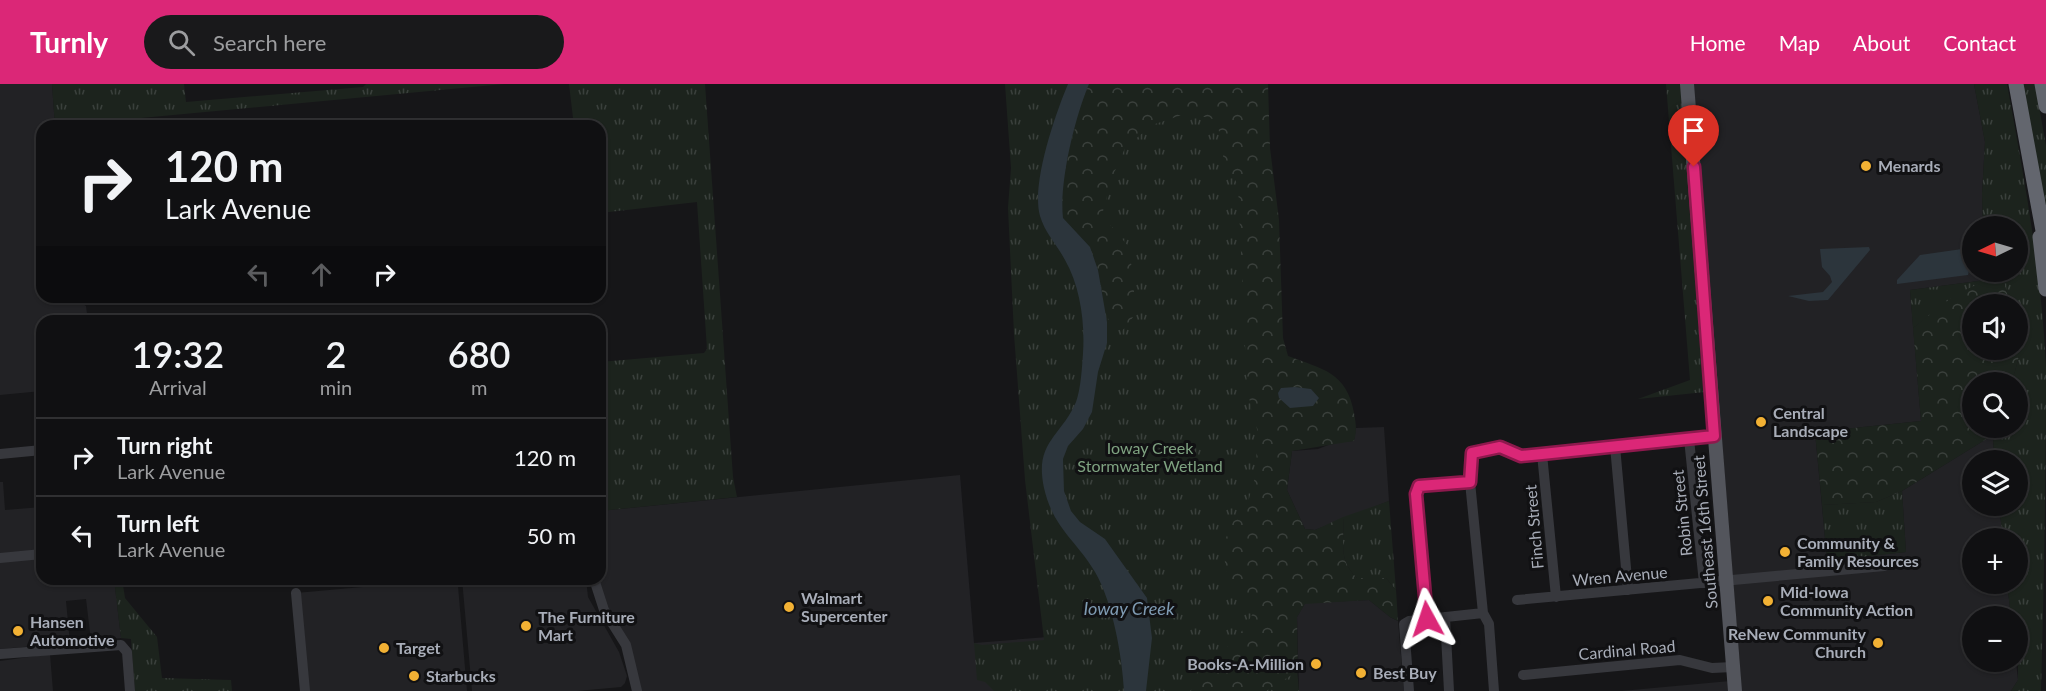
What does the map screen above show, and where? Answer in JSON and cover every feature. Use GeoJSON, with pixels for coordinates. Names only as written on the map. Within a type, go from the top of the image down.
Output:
{"type":"FeatureCollection","features":[{"type":"Feature","properties":{"kind":"highway"},"geometry":{"type":"LineString","coordinates":[[2016,84],[2046,247]]}},
{"type":"Feature","properties":{"kind":"highway"},"geometry":{"type":"LineString","coordinates":[[2042,84],[2046,106]]}},
{"type":"Feature","properties":{"kind":"highway"},"geometry":{"type":"LineString","coordinates":[[2036,198],[2046,289]]}},
{"type":"Feature","properties":{"kind":"main road","name":"Southeast 16th Street"},"geometry":{"type":"LineString","coordinates":[[1687,84],[1735,691]]}},
{"type":"Feature","properties":{"kind":"street"},"geometry":{"type":"LineString","coordinates":[[1494,691],[1489,624],[1483,614],[1470,482],[1472,453],[1500,447],[1521,456],[1714,436]]}},
{"type":"Feature","properties":{"kind":"street","name":"Robin Street"},"geometry":{"type":"LineString","coordinates":[[1689,439],[1704,583]]}},
{"type":"Feature","properties":{"kind":"street"},"geometry":{"type":"LineString","coordinates":[[1615,446],[1628,590]]}},
{"type":"Feature","properties":{"kind":"street"},"geometry":{"type":"LineString","coordinates":[[0,454],[36,451]]}},
{"type":"Feature","properties":{"kind":"street","name":"Finch Street"},"geometry":{"type":"LineString","coordinates":[[1542,454],[1556,597]]}},
{"type":"Feature","properties":{"kind":"street"},"geometry":{"type":"LineString","coordinates":[[1427,619],[1416,494],[1419,486],[1470,482]]}},
{"type":"Feature","properties":{"kind":"street"},"geometry":{"type":"LineString","coordinates":[[0,558],[36,555]]}},
{"type":"Feature","properties":{"kind":"street","name":"Wren Avenue"},"geometry":{"type":"LineString","coordinates":[[1517,600],[1884,566]]}},
{"type":"Feature","properties":{"kind":"street"},"geometry":{"type":"LineString","coordinates":[[596,585],[604,610],[626,645],[637,691]]}},
{"type":"Feature","properties":{"kind":"street"},"geometry":{"type":"LineString","coordinates":[[296,593],[305,691]]}},
{"type":"Feature","properties":{"kind":"street"},"geometry":{"type":"LineString","coordinates":[[1409,691],[1404,624],[1409,621],[1483,614]]}},
{"type":"Feature","properties":{"kind":"street"},"geometry":{"type":"LineString","coordinates":[[1445,617],[1449,691]]}},
{"type":"Feature","properties":{"kind":"street"},"geometry":{"type":"LineString","coordinates":[[0,654],[121,645],[127,652],[130,691]]}},
{"type":"Feature","properties":{"kind":"street","name":"Cardinal Road"},"geometry":{"type":"LineString","coordinates":[[1523,675],[1680,660],[1712,668],[1733,667]]}},
{"type":"Feature","properties":{"kind":"shaded area"},"geometry":{"type":"Polygon","coordinates":[[[0,84],[52,84],[55,120],[36,120],[36,303],[82,303],[86,306],[87,315],[36,315],[36,392],[0,395],[0,84]]]}},
{"type":"Feature","properties":{"kind":"shaded area"},"geometry":{"type":"Polygon","coordinates":[[[1693,84],[1974,84],[1985,142],[1983,216],[1962,216],[1962,282],[1971,282],[1910,290],[1921,421],[1815,432],[1827,560],[1906,552],[1902,491],[1962,454],[1962,516],[2000,516],[2002,528],[1962,528],[1962,594],[2008,594],[2010,606],[1962,606],[1962,672],[2017,672],[2018,680],[2011,691],[1621,691],[1741,680],[1693,84]]]}},
{"type":"Feature","properties":{"kind":"shaded area"},"geometry":{"type":"Polygon","coordinates":[[[1384,427],[1389,501],[1315,530],[1305,529],[1287,490],[1292,451],[1318,449],[1336,442],[1354,441],[1356,428],[1384,427]]]}},
{"type":"Feature","properties":{"kind":"shaded area"},"geometry":{"type":"Polygon","coordinates":[[[1988,438],[1993,438],[1994,450],[1969,450],[1988,438]]]}},
{"type":"Feature","properties":{"kind":"shaded area"},"geometry":{"type":"Polygon","coordinates":[[[960,475],[974,643],[1072,635],[1078,691],[635,691],[636,676],[597,585],[606,585],[606,510],[960,475]]]}},
{"type":"Feature","properties":{"kind":"shaded area"},"geometry":{"type":"Polygon","coordinates":[[[0,482],[3,482],[5,510],[36,507],[36,551],[0,555],[0,482]]]}},
{"type":"Feature","properties":{"kind":"shaded area"},"geometry":{"type":"Polygon","coordinates":[[[36,559],[36,585],[115,585],[121,638],[91,641],[86,599],[66,601],[70,643],[0,649],[0,562],[36,559]]]}},
{"type":"Feature","properties":{"kind":"shaded area","name":"Target"},"geometry":{"type":"Polygon","coordinates":[[[385,585],[457,585],[467,691],[305,691],[296,593],[385,585]]]}},
{"type":"Feature","properties":{"kind":"shaded area"},"geometry":{"type":"Polygon","coordinates":[[[463,585],[587,585],[588,597],[619,652],[627,676],[621,687],[577,691],[472,691],[463,585]]]}},
{"type":"Feature","properties":{"kind":"shaded area"},"geometry":{"type":"Polygon","coordinates":[[[1369,600],[1398,621],[1404,691],[1299,691],[1297,617],[1305,603],[1369,600]]]}},
{"type":"Feature","properties":{"kind":"shaded area"},"geometry":{"type":"Polygon","coordinates":[[[50,654],[53,691],[0,691],[0,661],[50,654]]]}},
{"type":"Feature","properties":{"kind":"green space"},"geometry":{"type":"Polygon","coordinates":[[[52,84],[184,84],[186,102],[363,87],[366,84],[504,84],[119,120],[55,120],[52,84]]]}},
{"type":"Feature","properties":{"kind":"green space"},"geometry":{"type":"Polygon","coordinates":[[[569,84],[705,84],[733,477],[737,497],[606,510],[606,361],[704,353],[707,349],[697,202],[606,212],[606,120],[573,120],[569,84]]]}},
{"type":"Feature","properties":{"kind":"green space","name":"Ioway Creek Stormwater Wetland"},"geometry":{"type":"Polygon","coordinates":[[[1005,84],[1245,84],[1299,691],[994,691],[985,682],[977,680],[974,643],[982,645],[1044,640],[1025,480],[1014,334],[1008,208],[1011,168],[1005,84]]]}},
{"type":"Feature","properties":{"kind":"green space"},"geometry":{"type":"Polygon","coordinates":[[[1089,84],[1268,84],[1270,148],[1279,220],[1283,338],[1288,356],[1322,369],[1339,380],[1351,399],[1356,427],[1354,441],[1292,451],[1287,490],[1305,529],[1315,530],[1343,517],[1343,550],[1347,564],[1357,578],[1386,578],[1396,590],[1398,621],[1369,600],[1305,604],[1297,617],[1298,671],[1266,691],[1191,691],[1198,670],[1236,640],[1259,604],[1233,595],[1226,571],[1223,545],[1234,519],[1246,509],[1256,474],[1257,429],[1247,390],[1238,185],[1224,161],[1217,120],[1188,113],[1152,125],[1125,148],[1111,180],[1102,215],[1128,246],[1134,280],[1134,316],[1122,331],[1115,327],[1106,314],[1095,265],[1071,232],[1063,218],[1061,207],[1069,151],[1089,84]]]}},
{"type":"Feature","properties":{"kind":"green space"},"geometry":{"type":"Polygon","coordinates":[[[1666,84],[1681,84],[1705,392],[1638,399],[1690,380],[1666,84]]]}},
{"type":"Feature","properties":{"kind":"green space"},"geometry":{"type":"Polygon","coordinates":[[[1974,84],[2007,84],[2026,190],[2044,332],[2046,368],[2045,530],[2041,691],[2011,691],[2018,680],[2018,672],[2028,672],[2028,606],[2010,606],[2008,594],[2028,594],[2028,528],[2002,528],[2000,516],[2028,516],[2028,450],[1994,450],[1993,438],[2028,438],[2028,372],[2015,372],[2018,360],[2028,360],[2028,294],[2007,294],[2004,283],[1978,294],[1962,294],[1962,301],[1932,314],[1913,328],[1910,290],[1971,282],[2028,282],[2028,216],[1983,216],[1985,142],[1974,84]]]}},
{"type":"Feature","properties":{"kind":"green space"},"geometry":{"type":"Polygon","coordinates":[[[2022,84],[2035,84],[2046,146],[2046,218],[2022,84]]]}},
{"type":"Feature","properties":{"kind":"green space"},"geometry":{"type":"Polygon","coordinates":[[[1982,282],[2004,283],[2007,294],[1962,294],[1962,360],[2018,360],[2015,372],[1962,372],[1962,438],[1988,438],[1969,450],[1962,450],[1962,454],[1902,491],[1876,502],[1822,505],[1815,432],[1921,421],[1913,328],[1955,295],[1982,282]]]}},
{"type":"Feature","properties":{"kind":"green space"},"geometry":{"type":"Polygon","coordinates":[[[1902,491],[1906,552],[1827,561],[1822,505],[1876,502],[1902,491]]]}},
{"type":"Feature","properties":{"kind":"green space"},"geometry":{"type":"Polygon","coordinates":[[[1389,501],[1396,590],[1386,578],[1357,578],[1347,564],[1343,550],[1343,517],[1389,501]]]}},
{"type":"Feature","properties":{"kind":"green space"},"geometry":{"type":"Polygon","coordinates":[[[115,585],[123,585],[125,598],[157,637],[162,678],[231,680],[232,691],[135,691],[131,639],[121,638],[115,585]]]}},
{"type":"Feature","properties":{"kind":"water","name":"Ioway Creek"},"geometry":{"type":"Polygon","coordinates":[[[1068,84],[1089,84],[1078,114],[1069,150],[1063,187],[1063,218],[1090,247],[1098,270],[1107,322],[1107,343],[1098,372],[1092,412],[1083,429],[1068,446],[1063,459],[1064,491],[1071,511],[1080,522],[1105,539],[1147,598],[1152,638],[1146,691],[1124,691],[1119,646],[1107,599],[1095,572],[1053,514],[1044,488],[1042,473],[1046,450],[1076,402],[1083,353],[1082,317],[1078,293],[1065,260],[1042,222],[1038,202],[1041,168],[1068,84]]]}},
{"type":"Feature","properties":{"kind":"water"},"geometry":{"type":"Polygon","coordinates":[[[1869,247],[1870,250],[1828,300],[1809,301],[1788,296],[1823,292],[1832,282],[1822,267],[1820,249],[1869,247]]]}},
{"type":"Feature","properties":{"kind":"water"},"geometry":{"type":"Polygon","coordinates":[[[1962,249],[1962,276],[1897,284],[1897,280],[1920,255],[1962,249]]]}},
{"type":"Feature","properties":{"kind":"water"},"geometry":{"type":"Polygon","coordinates":[[[1281,388],[1311,389],[1319,398],[1313,406],[1290,408],[1279,398],[1278,393],[1281,388]]]}},
{"type":"Feature","properties":{"kind":"place","name":"Menards"},"geometry":{"type":"Point","coordinates":[1866,166]}},
{"type":"Feature","properties":{"kind":"place","name":"Central Landscape"},"geometry":{"type":"Point","coordinates":[1761,422]}},
{"type":"Feature","properties":{"kind":"place","name":"Community & Family Resources"},"geometry":{"type":"Point","coordinates":[1785,552]}},
{"type":"Feature","properties":{"kind":"place","name":"Mid-Iowa Community Action"},"geometry":{"type":"Point","coordinates":[1768,601]}},
{"type":"Feature","properties":{"kind":"place","name":"Walmart Supercenter"},"geometry":{"type":"Point","coordinates":[789,607]}},
{"type":"Feature","properties":{"kind":"place","name":"The Furniture Mart"},"geometry":{"type":"Point","coordinates":[526,626]}},
{"type":"Feature","properties":{"kind":"place","name":"Hansen Automotive"},"geometry":{"type":"Point","coordinates":[18,631]}},
{"type":"Feature","properties":{"kind":"place","name":"ReNew Community Church"},"geometry":{"type":"Point","coordinates":[1878,643]}},
{"type":"Feature","properties":{"kind":"place","name":"Target"},"geometry":{"type":"Point","coordinates":[384,648]}},
{"type":"Feature","properties":{"kind":"place","name":"Books-A-Million"},"geometry":{"type":"Point","coordinates":[1316,664]}},
{"type":"Feature","properties":{"kind":"place","name":"Best Buy"},"geometry":{"type":"Point","coordinates":[1361,673]}},
{"type":"Feature","properties":{"kind":"place","name":"Starbucks"},"geometry":{"type":"Point","coordinates":[414,676]}},
{"type":"Feature","properties":{"kind":"route"},"geometry":{"type":"LineString","coordinates":[[1427,619],[1416,494],[1419,486],[1470,482],[1472,453],[1490,448],[1500,447],[1521,456],[1714,436],[1694,167]]}}]}
